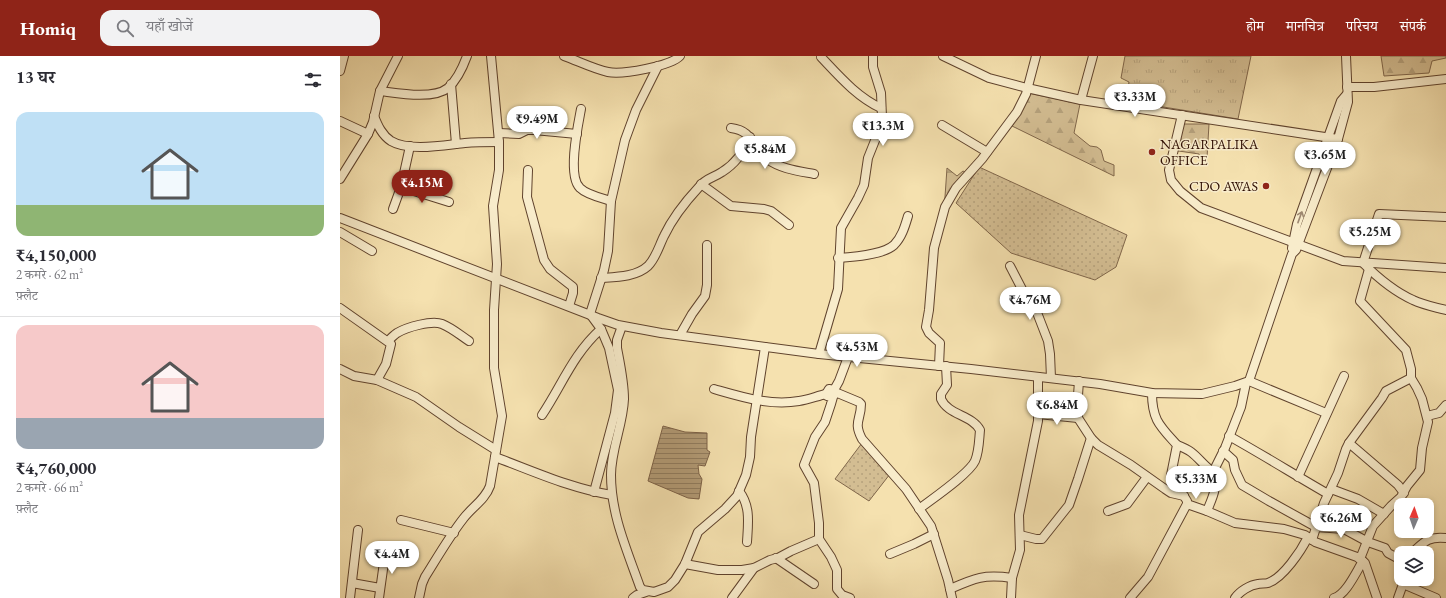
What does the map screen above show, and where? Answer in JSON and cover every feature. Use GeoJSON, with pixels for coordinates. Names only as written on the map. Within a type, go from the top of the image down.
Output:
{"type":"FeatureCollection","features":[{"type":"Feature","properties":{"kind":"street"},"geometry":{"type":"LineString","coordinates":[[340,71],[344,56]]}},
{"type":"Feature","properties":{"kind":"street"},"geometry":{"type":"LineString","coordinates":[[340,179],[368,134],[380,91],[398,56]]}},
{"type":"Feature","properties":{"kind":"street"},"geometry":{"type":"LineString","coordinates":[[380,91],[402,94],[433,94],[447,89],[463,67],[467,56]]}},
{"type":"Feature","properties":{"kind":"street"},"geometry":{"type":"LineString","coordinates":[[419,598],[422,584],[452,535],[463,519],[488,493],[502,416],[494,368],[494,310],[497,264],[493,206],[499,170],[500,142],[491,56]]}},
{"type":"Feature","properties":{"kind":"street"},"geometry":{"type":"LineString","coordinates":[[564,56],[579,59],[609,72],[618,73],[658,66],[673,61],[680,56]]}},
{"type":"Feature","properties":{"kind":"street"},"geometry":{"type":"LineString","coordinates":[[819,354],[838,289],[838,258],[841,228],[864,185],[870,152],[876,138],[880,122],[880,86],[873,67],[873,56]]}},
{"type":"Feature","properties":{"kind":"street"},"geometry":{"type":"LineString","coordinates":[[944,56],[989,78],[1081,100],[1338,139]]}},
{"type":"Feature","properties":{"kind":"street"},"geometry":{"type":"LineString","coordinates":[[919,508],[968,471],[974,463],[978,451],[980,430],[974,423],[947,408],[941,399],[941,394],[947,385],[940,343],[929,333],[926,327],[937,234],[945,207],[956,188],[982,159],[1017,112],[1026,94],[1036,56]]}},
{"type":"Feature","properties":{"kind":"street"},"geometry":{"type":"LineString","coordinates":[[1081,100],[1093,56]]}},
{"type":"Feature","properties":{"kind":"street"},"geometry":{"type":"LineString","coordinates":[[1213,472],[1230,436],[1241,407],[1248,382],[1295,244],[1338,139],[1348,102],[1346,56]]}},
{"type":"Feature","properties":{"kind":"street"},"geometry":{"type":"LineString","coordinates":[[821,57],[853,89],[868,101],[881,108]]}},
{"type":"Feature","properties":{"kind":"street"},"geometry":{"type":"LineString","coordinates":[[590,314],[601,278],[609,243],[611,201],[625,140],[636,110],[658,66]]}},
{"type":"Feature","properties":{"kind":"street"},"geometry":{"type":"LineString","coordinates":[[1347,90],[1446,79]]}},
{"type":"Feature","properties":{"kind":"street"},"geometry":{"type":"LineString","coordinates":[[451,84],[456,144]]}},
{"type":"Feature","properties":{"kind":"street"},"geometry":{"type":"LineString","coordinates":[[1295,244],[1297,224],[1341,101],[1347,90]]}},
{"type":"Feature","properties":{"kind":"street"},"geometry":{"type":"LineString","coordinates":[[581,109],[574,171],[576,183],[586,192],[611,201]]}},
{"type":"Feature","properties":{"kind":"street"},"geometry":{"type":"LineString","coordinates":[[1182,115],[1169,170],[1171,180],[1180,191],[1201,208],[1343,261],[1446,268]]}},
{"type":"Feature","properties":{"kind":"street"},"geometry":{"type":"LineString","coordinates":[[374,116],[379,128],[386,137],[396,144],[437,147],[456,144],[500,142]]}},
{"type":"Feature","properties":{"kind":"street"},"geometry":{"type":"LineString","coordinates":[[340,121],[368,134]]}},
{"type":"Feature","properties":{"kind":"street"},"geometry":{"type":"LineString","coordinates":[[942,125],[987,152]]}},
{"type":"Feature","properties":{"kind":"street"},"geometry":{"type":"LineString","coordinates":[[731,128],[743,131],[750,137],[762,156],[768,161],[782,168],[814,174]]}},
{"type":"Feature","properties":{"kind":"street"},"geometry":{"type":"LineString","coordinates":[[499,133],[519,134],[527,130],[534,130],[577,134]]}},
{"type":"Feature","properties":{"kind":"street"},"geometry":{"type":"LineString","coordinates":[[601,278],[617,277],[634,273],[648,266],[670,226],[701,184],[706,179],[722,172],[733,164],[739,157],[750,137]]}},
{"type":"Feature","properties":{"kind":"street"},"geometry":{"type":"LineString","coordinates":[[393,210],[401,187],[410,146]]}},
{"type":"Feature","properties":{"kind":"street"},"geometry":{"type":"LineString","coordinates":[[528,170],[527,197],[544,260],[550,269],[573,287],[574,293],[569,306]]}},
{"type":"Feature","properties":{"kind":"street"},"geometry":{"type":"LineString","coordinates":[[701,184],[731,206],[771,211],[789,225]]}},
{"type":"Feature","properties":{"kind":"street"},"geometry":{"type":"LineString","coordinates":[[401,187],[449,202]]}},
{"type":"Feature","properties":{"kind":"street"},"geometry":{"type":"LineString","coordinates":[[1363,263],[1379,214],[1446,217]]}},
{"type":"Feature","properties":{"kind":"street"},"geometry":{"type":"LineString","coordinates":[[838,258],[866,255],[890,247],[899,239],[908,216]]}},
{"type":"Feature","properties":{"kind":"street"},"geometry":{"type":"LineString","coordinates":[[340,218],[495,279],[622,326],[661,333],[819,354],[1079,381],[1152,393],[1202,394],[1248,382],[1326,413]]}},
{"type":"Feature","properties":{"kind":"street"},"geometry":{"type":"LineString","coordinates":[[340,232],[372,251]]}},
{"type":"Feature","properties":{"kind":"street"},"geometry":{"type":"LineString","coordinates":[[680,335],[692,314],[705,296],[707,285],[707,245]]}},
{"type":"Feature","properties":{"kind":"street"},"geometry":{"type":"LineString","coordinates":[[1363,263],[1391,288],[1426,305],[1446,310]]}},
{"type":"Feature","properties":{"kind":"street"},"geometry":{"type":"LineString","coordinates":[[1010,266],[1024,293],[1036,310],[1048,341],[1051,378]]}},
{"type":"Feature","properties":{"kind":"street"},"geometry":{"type":"LineString","coordinates":[[1334,598],[1340,595],[1346,588],[1361,560],[1374,526],[1404,493],[1407,486],[1420,470],[1422,448],[1428,422],[1420,393],[1411,378],[1411,369],[1406,350],[1360,301],[1369,269]]}},
{"type":"Feature","properties":{"kind":"street"},"geometry":{"type":"LineString","coordinates":[[340,308],[366,328],[391,344],[386,364],[377,380]]}},
{"type":"Feature","properties":{"kind":"street"},"geometry":{"type":"LineString","coordinates":[[590,314],[601,329],[609,348],[616,381],[617,400],[596,493]]}},
{"type":"Feature","properties":{"kind":"street"},"geometry":{"type":"LineString","coordinates":[[388,341],[396,333],[423,324],[436,323],[447,326],[469,341]]}},
{"type":"Feature","properties":{"kind":"street"},"geometry":{"type":"LineString","coordinates":[[622,326],[617,340],[617,348],[624,400],[612,460],[610,495],[618,528],[640,587],[646,592]]}},
{"type":"Feature","properties":{"kind":"street"},"geometry":{"type":"LineString","coordinates":[[542,415],[554,398],[574,360],[586,344],[601,329]]}},
{"type":"Feature","properties":{"kind":"street"},"geometry":{"type":"LineString","coordinates":[[633,598],[646,592],[654,592],[668,588],[685,564],[698,532],[737,496],[746,475],[750,457],[756,400],[765,346]]}},
{"type":"Feature","properties":{"kind":"street"},"geometry":{"type":"LineString","coordinates":[[848,357],[839,381],[832,393],[831,404],[824,422],[815,437],[804,465],[814,483],[819,539],[838,570],[837,583],[839,592],[850,598]]}},
{"type":"Feature","properties":{"kind":"street"},"geometry":{"type":"LineString","coordinates":[[340,369],[354,376],[377,380],[420,400],[496,454],[596,493],[610,495]]}},
{"type":"Feature","properties":{"kind":"street"},"geometry":{"type":"LineString","coordinates":[[1298,477],[1344,376]]}},
{"type":"Feature","properties":{"kind":"street"},"geometry":{"type":"LineString","coordinates":[[1011,598],[1012,578],[1020,550],[1019,515],[1038,421],[1038,377]]}},
{"type":"Feature","properties":{"kind":"street"},"geometry":{"type":"LineString","coordinates":[[1235,598],[1244,589],[1257,584],[1267,584],[1275,579],[1291,563],[1310,538],[1316,527],[1349,443],[1386,391],[1411,378]]}},
{"type":"Feature","properties":{"kind":"street"},"geometry":{"type":"LineString","coordinates":[[1079,381],[1077,409],[1078,418],[1091,438],[1098,445],[1171,493],[1207,511],[1235,522],[1284,529],[1305,535],[1315,542],[1361,560],[1365,563],[1370,574],[1377,598]]}},
{"type":"Feature","properties":{"kind":"street"},"geometry":{"type":"LineString","coordinates":[[714,389],[756,400],[771,402],[799,401],[832,393],[859,402],[861,404],[857,419],[858,431],[862,439],[906,489],[931,526],[952,598]]}},
{"type":"Feature","properties":{"kind":"street"},"geometry":{"type":"LineString","coordinates":[[1152,393],[1152,405],[1157,423],[1177,445],[1190,452],[1198,458],[1204,466],[1213,472],[1216,489],[1207,511]]}},
{"type":"Feature","properties":{"kind":"street"},"geometry":{"type":"LineString","coordinates":[[1427,416],[1439,413],[1445,408]]}},
{"type":"Feature","properties":{"kind":"street"},"geometry":{"type":"LineString","coordinates":[[1038,414],[1078,418]]}},
{"type":"Feature","properties":{"kind":"street"},"geometry":{"type":"LineString","coordinates":[[1230,436],[1298,477],[1330,491],[1358,499],[1384,514]]}},
{"type":"Feature","properties":{"kind":"street"},"geometry":{"type":"LineString","coordinates":[[1020,535],[1042,539],[1061,515],[1071,498],[1091,438]]}},
{"type":"Feature","properties":{"kind":"street"},"geometry":{"type":"LineString","coordinates":[[1349,443],[1398,485],[1404,493]]}},
{"type":"Feature","properties":{"kind":"street"},"geometry":{"type":"LineString","coordinates":[[1177,445],[1171,475],[1185,500]]}},
{"type":"Feature","properties":{"kind":"street"},"geometry":{"type":"LineString","coordinates":[[1223,451],[1233,460],[1235,470],[1242,485],[1316,527],[1344,529],[1368,542],[1385,548],[1388,553],[1394,556]]}},
{"type":"Feature","properties":{"kind":"street"},"geometry":{"type":"LineString","coordinates":[[1108,511],[1127,504],[1147,477]]}},
{"type":"Feature","properties":{"kind":"street"},"geometry":{"type":"LineString","coordinates":[[739,491],[746,500],[748,508],[747,542]]}},
{"type":"Feature","properties":{"kind":"street"},"geometry":{"type":"LineString","coordinates":[[1130,598],[1148,576],[1185,500]]}},
{"type":"Feature","properties":{"kind":"street"},"geometry":{"type":"LineString","coordinates":[[401,520],[452,535]]}},
{"type":"Feature","properties":{"kind":"street"},"geometry":{"type":"LineString","coordinates":[[350,598],[358,530]]}},
{"type":"Feature","properties":{"kind":"street"},"geometry":{"type":"LineString","coordinates":[[890,554],[934,534]]}},
{"type":"Feature","properties":{"kind":"street"},"geometry":{"type":"LineString","coordinates":[[1420,546],[1427,539],[1446,538]]}},
{"type":"Feature","properties":{"kind":"street"},"geometry":{"type":"LineString","coordinates":[[685,564],[718,570],[742,570],[754,568],[819,539]]}},
{"type":"Feature","properties":{"kind":"street"},"geometry":{"type":"LineString","coordinates":[[379,598],[386,548]]}},
{"type":"Feature","properties":{"kind":"street"},"geometry":{"type":"LineString","coordinates":[[776,558],[814,584]]}},
{"type":"Feature","properties":{"kind":"street"},"geometry":{"type":"LineString","coordinates":[[732,598],[754,568]]}},
{"type":"Feature","properties":{"kind":"street"},"geometry":{"type":"LineString","coordinates":[[950,589],[981,577],[998,576],[1012,578]]}},
{"type":"Feature","properties":{"kind":"street"},"geometry":{"type":"LineString","coordinates":[[352,584],[380,588]]}},
{"type":"Feature","properties":{"kind":"street"},"geometry":{"type":"LineString","coordinates":[[1398,598],[1403,584],[1436,598]]}},
{"type":"Feature","properties":{"kind":"green space"},"geometry":{"type":"Polygon","coordinates":[[[1125,56],[1251,56],[1238,119],[1126,101],[1129,82],[1121,78],[1125,56]]]}},
{"type":"Feature","properties":{"kind":"green space"},"geometry":{"type":"Polygon","coordinates":[[[1381,56],[1446,56],[1446,58],[1432,61],[1429,73],[1384,76],[1381,56]]]}},
{"type":"Feature","properties":{"kind":"green space"},"geometry":{"type":"Polygon","coordinates":[[[1028,93],[1080,104],[1074,133],[1090,146],[1097,147],[1101,150],[1104,161],[1114,165],[1114,176],[1012,126],[1028,93]]]}},
{"type":"Feature","properties":{"kind":"green space"},"geometry":{"type":"Polygon","coordinates":[[[1177,124],[1209,124],[1207,158],[1203,161],[1199,154],[1172,150],[1177,124]]]}},
{"type":"Feature","properties":{"kind":"green space"},"geometry":{"type":"Polygon","coordinates":[[[979,167],[1127,235],[1116,267],[1095,280],[1011,253],[956,203],[979,167]]]}},
{"type":"Feature","properties":{"kind":"green space"},"geometry":{"type":"Polygon","coordinates":[[[947,168],[957,176],[963,171],[971,175],[944,211],[947,168]]]}},
{"type":"Feature","properties":{"kind":"green space"},"geometry":{"type":"Polygon","coordinates":[[[862,443],[890,474],[869,501],[835,479],[862,443]]]}},
{"type":"Feature","properties":{"kind":"shaded area"},"geometry":{"type":"Polygon","coordinates":[[[663,426],[685,432],[707,433],[707,450],[710,452],[705,466],[698,465],[699,474],[702,479],[699,499],[688,498],[648,481],[663,426]]]}},
{"type":"Feature","properties":{"kind":"place","name":"NAGARPALIKA OFFICE"},"geometry":{"type":"Point","coordinates":[1152,152]}},
{"type":"Feature","properties":{"kind":"place","name":"CDO AWAS"},"geometry":{"type":"Point","coordinates":[1266,186]}}]}
